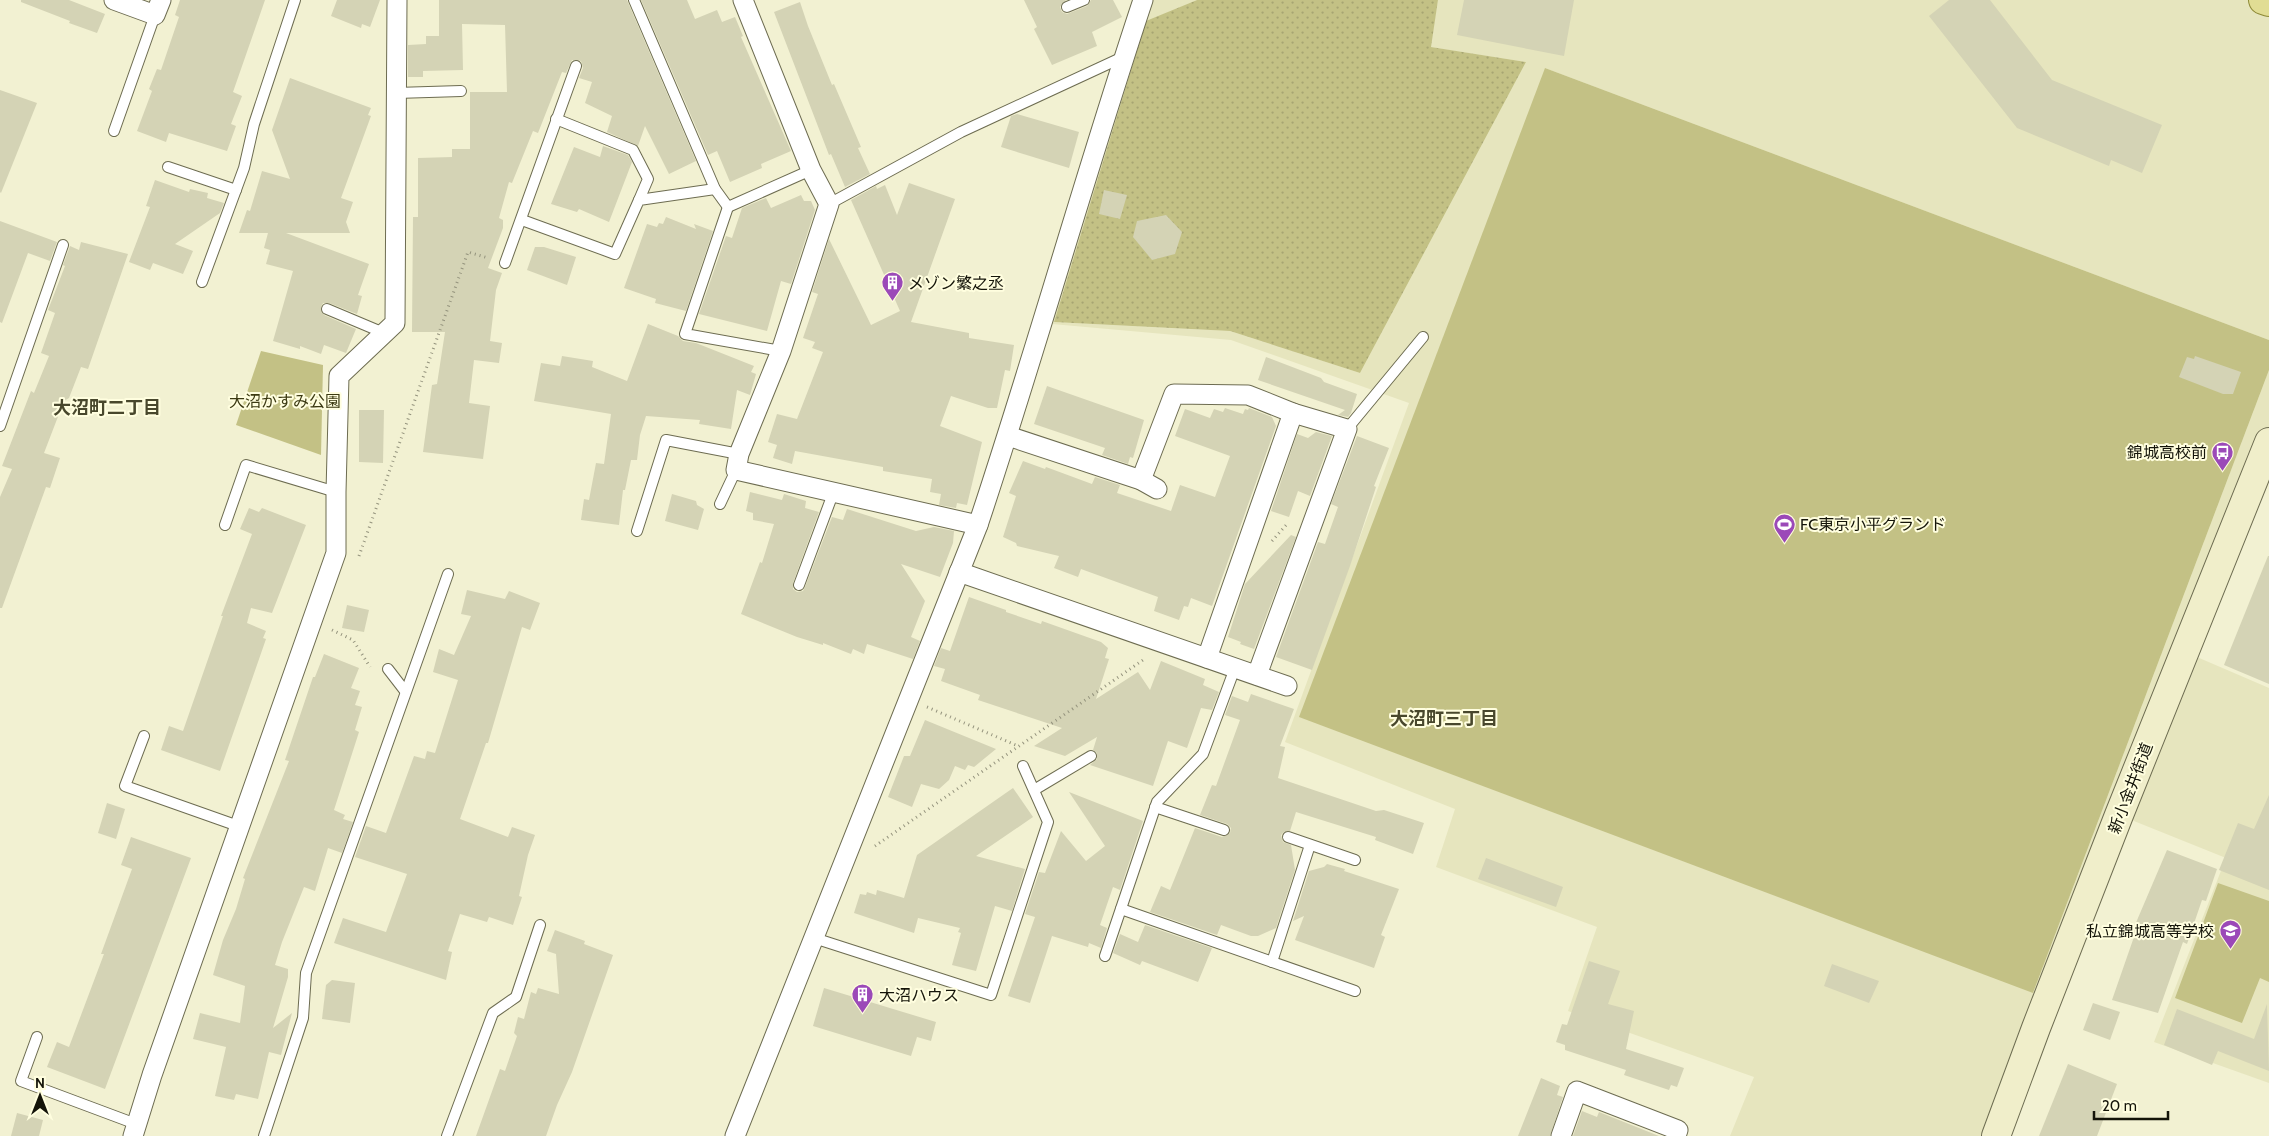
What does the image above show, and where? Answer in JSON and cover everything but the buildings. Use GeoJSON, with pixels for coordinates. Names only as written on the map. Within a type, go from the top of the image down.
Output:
{"type":"FeatureCollection","features":[{"type":"Feature","properties":{"kind":"main road"},"geometry":{"type":"LineString","coordinates":[[2263,0],[2269,2]]}},
{"type":"Feature","properties":{"kind":"main road","name":"新小金井街道"},"geometry":{"type":"LineString","coordinates":[[1996,1136],[2119,815],[2263,474],[2269,442]]}},
{"type":"Feature","properties":{"kind":"street"},"geometry":{"type":"LineString","coordinates":[[114,0],[158,8]]}},
{"type":"Feature","properties":{"kind":"street"},"geometry":{"type":"LineString","coordinates":[[135,1130],[336,553],[339,376],[395,323],[397,0]]}},
{"type":"Feature","properties":{"kind":"street"},"geometry":{"type":"LineString","coordinates":[[743,0],[811,170],[829,204],[781,351],[738,462],[834,491],[978,525]]}},
{"type":"Feature","properties":{"kind":"street"},"geometry":{"type":"LineString","coordinates":[[736,1136],[978,525],[1008,436],[1143,0]]}},
{"type":"Feature","properties":{"kind":"street"},"geometry":{"type":"LineString","coordinates":[[1008,436],[1149,485],[1174,394],[1248,395],[1293,413],[1347,429],[1257,675]]}},
{"type":"Feature","properties":{"kind":"street"},"geometry":{"type":"LineString","coordinates":[[1207,658],[1293,413]]}},
{"type":"Feature","properties":{"kind":"street"},"geometry":{"type":"LineString","coordinates":[[959,572],[1164,645],[1287,686]]}},
{"type":"Feature","properties":{"kind":"street"},"geometry":{"type":"LineString","coordinates":[[1561,1136],[1577,1091],[1678,1130],[1676,1136]]}},
{"type":"Feature","properties":{"kind":"lane"},"geometry":{"type":"LineString","coordinates":[[202,282],[244,168],[254,124],[295,0]]}},
{"type":"Feature","properties":{"kind":"lane"},"geometry":{"type":"LineString","coordinates":[[634,0],[716,189],[728,207]]}},
{"type":"Feature","properties":{"kind":"lane"},"geometry":{"type":"LineString","coordinates":[[1067,7],[1084,0]]}},
{"type":"Feature","properties":{"kind":"lane"},"geometry":{"type":"LineString","coordinates":[[114,131],[158,8]]}},
{"type":"Feature","properties":{"kind":"lane"},"geometry":{"type":"LineString","coordinates":[[829,204],[961,132],[1124,57]]}},
{"type":"Feature","properties":{"kind":"lane"},"geometry":{"type":"LineString","coordinates":[[505,263],[576,66]]}},
{"type":"Feature","properties":{"kind":"lane"},"geometry":{"type":"LineString","coordinates":[[396,93],[461,91]]}},
{"type":"Feature","properties":{"kind":"lane"},"geometry":{"type":"LineString","coordinates":[[522,220],[615,254],[648,179],[634,150],[556,119]]}},
{"type":"Feature","properties":{"kind":"lane"},"geometry":{"type":"LineString","coordinates":[[168,166],[236,190]]}},
{"type":"Feature","properties":{"kind":"lane"},"geometry":{"type":"LineString","coordinates":[[781,351],[685,334],[728,207],[811,170]]}},
{"type":"Feature","properties":{"kind":"lane"},"geometry":{"type":"LineString","coordinates":[[639,200],[716,189]]}},
{"type":"Feature","properties":{"kind":"lane"},"geometry":{"type":"LineString","coordinates":[[0,426],[63,245]]}},
{"type":"Feature","properties":{"kind":"lane"},"geometry":{"type":"LineString","coordinates":[[328,309],[384,333]]}},
{"type":"Feature","properties":{"kind":"lane"},"geometry":{"type":"LineString","coordinates":[[1347,429],[1423,337]]}},
{"type":"Feature","properties":{"kind":"lane"},"geometry":{"type":"LineString","coordinates":[[636,531],[666,440],[738,462],[720,504]]}},
{"type":"Feature","properties":{"kind":"lane"},"geometry":{"type":"LineString","coordinates":[[225,525],[246,465],[336,492]]}},
{"type":"Feature","properties":{"kind":"lane"},"geometry":{"type":"LineString","coordinates":[[799,585],[834,491]]}},
{"type":"Feature","properties":{"kind":"lane"},"geometry":{"type":"LineString","coordinates":[[264,1136],[303,1018],[306,973],[448,574]]}},
{"type":"Feature","properties":{"kind":"lane"},"geometry":{"type":"LineString","coordinates":[[1106,956],[1157,802],[1203,754],[1235,668]]}},
{"type":"Feature","properties":{"kind":"lane"},"geometry":{"type":"LineString","coordinates":[[388,669],[405,691]]}},
{"type":"Feature","properties":{"kind":"lane"},"geometry":{"type":"LineString","coordinates":[[144,736],[125,786],[241,827]]}},
{"type":"Feature","properties":{"kind":"lane"},"geometry":{"type":"LineString","coordinates":[[1034,790],[1091,756]]}},
{"type":"Feature","properties":{"kind":"lane"},"geometry":{"type":"LineString","coordinates":[[814,938],[991,995],[1048,822],[1024,766]]}},
{"type":"Feature","properties":{"kind":"lane"},"geometry":{"type":"LineString","coordinates":[[1155,807],[1224,830]]}},
{"type":"Feature","properties":{"kind":"lane"},"geometry":{"type":"LineString","coordinates":[[1288,837],[1355,860]]}},
{"type":"Feature","properties":{"kind":"lane"},"geometry":{"type":"LineString","coordinates":[[1272,962],[1310,845]]}},
{"type":"Feature","properties":{"kind":"lane"},"geometry":{"type":"LineString","coordinates":[[1121,909],[1355,991]]}},
{"type":"Feature","properties":{"kind":"lane"},"geometry":{"type":"LineString","coordinates":[[447,1136],[493,1013],[516,997],[540,925]]}},
{"type":"Feature","properties":{"kind":"lane"},"geometry":{"type":"LineString","coordinates":[[36,1037],[21,1081],[135,1130]]}},
{"type":"Feature","properties":{"kind":"path"},"geometry":{"type":"LineString","coordinates":[[358,558],[468,252],[505,263]]}},
{"type":"Feature","properties":{"kind":"path"},"geometry":{"type":"LineString","coordinates":[[1240,562],[1251,563],[1306,505],[1318,507]]}},
{"type":"Feature","properties":{"kind":"path"},"geometry":{"type":"LineString","coordinates":[[335,622],[332,632],[353,640],[370,668],[388,669]]}},
{"type":"Feature","properties":{"kind":"path"},"geometry":{"type":"LineString","coordinates":[[872,848],[1164,645]]}},
{"type":"Feature","properties":{"kind":"path"},"geometry":{"type":"LineString","coordinates":[[909,698],[1018,746]]}},
{"type":"Feature","properties":{"kind":"shaded area"},"geometry":{"type":"Polygon","coordinates":[[[1143,0],[1197,0],[1146,22],[1054,322],[1230,331],[1360,373],[1526,62],[1430,47],[1438,0],[2263,0],[2269,2],[2269,340],[1545,68],[2033,993],[2269,370],[2269,442],[2183,651],[2269,688],[2269,1083],[2154,1042],[2226,858],[2119,815],[1996,1136],[1730,1136],[1754,1077],[1568,1011],[1597,927],[1436,867],[1455,809],[1285,742],[1409,403],[1231,340],[1041,323],[1143,0]]]}},
{"type":"Feature","properties":{"kind":"green space"},"geometry":{"type":"Polygon","coordinates":[[[1197,0],[1438,0],[1431,47],[1526,62],[1360,373],[1230,331],[1054,322],[1146,21],[1197,0]]]}},
{"type":"Feature","properties":{"kind":"green space","name":"FC東京小平グランド"},"geometry":{"type":"Polygon","coordinates":[[[1545,68],[2269,340],[2269,370],[2033,993],[1299,717],[1545,68]]]}},
{"type":"Feature","properties":{"kind":"green space","name":"大沼かすみ公園"},"geometry":{"type":"Polygon","coordinates":[[[261,351],[323,365],[321,455],[236,425],[261,351]]]}},
{"type":"Feature","properties":{"kind":"green space"},"geometry":{"type":"Polygon","coordinates":[[[2218,883],[2269,901],[2269,982],[2260,978],[2242,1023],[2175,998],[2218,883]]]}},
{"type":"Feature","properties":{"kind":"place","name":"メゾン繁之丞"},"geometry":{"type":"Point","coordinates":[892,302]}},
{"type":"Feature","properties":{"kind":"place","name":"錦城高校前"},"geometry":{"type":"Point","coordinates":[2223,471]}},
{"type":"Feature","properties":{"kind":"place","name":"FC東京小平グランド"},"geometry":{"type":"Point","coordinates":[1784,543]}},
{"type":"Feature","properties":{"kind":"place","name":"私立錦城高等学校"},"geometry":{"type":"Point","coordinates":[2230,950]}},
{"type":"Feature","properties":{"kind":"place","name":"大沼ハウス"},"geometry":{"type":"Point","coordinates":[863,1014]}},
{"type":"Feature","properties":{"kind":"district","name":"大沼町二丁目"},"geometry":{"type":"Point","coordinates":[107,408]}},
{"type":"Feature","properties":{"kind":"district","name":"大沼町三丁目"},"geometry":{"type":"Point","coordinates":[1444,719]}}]}
